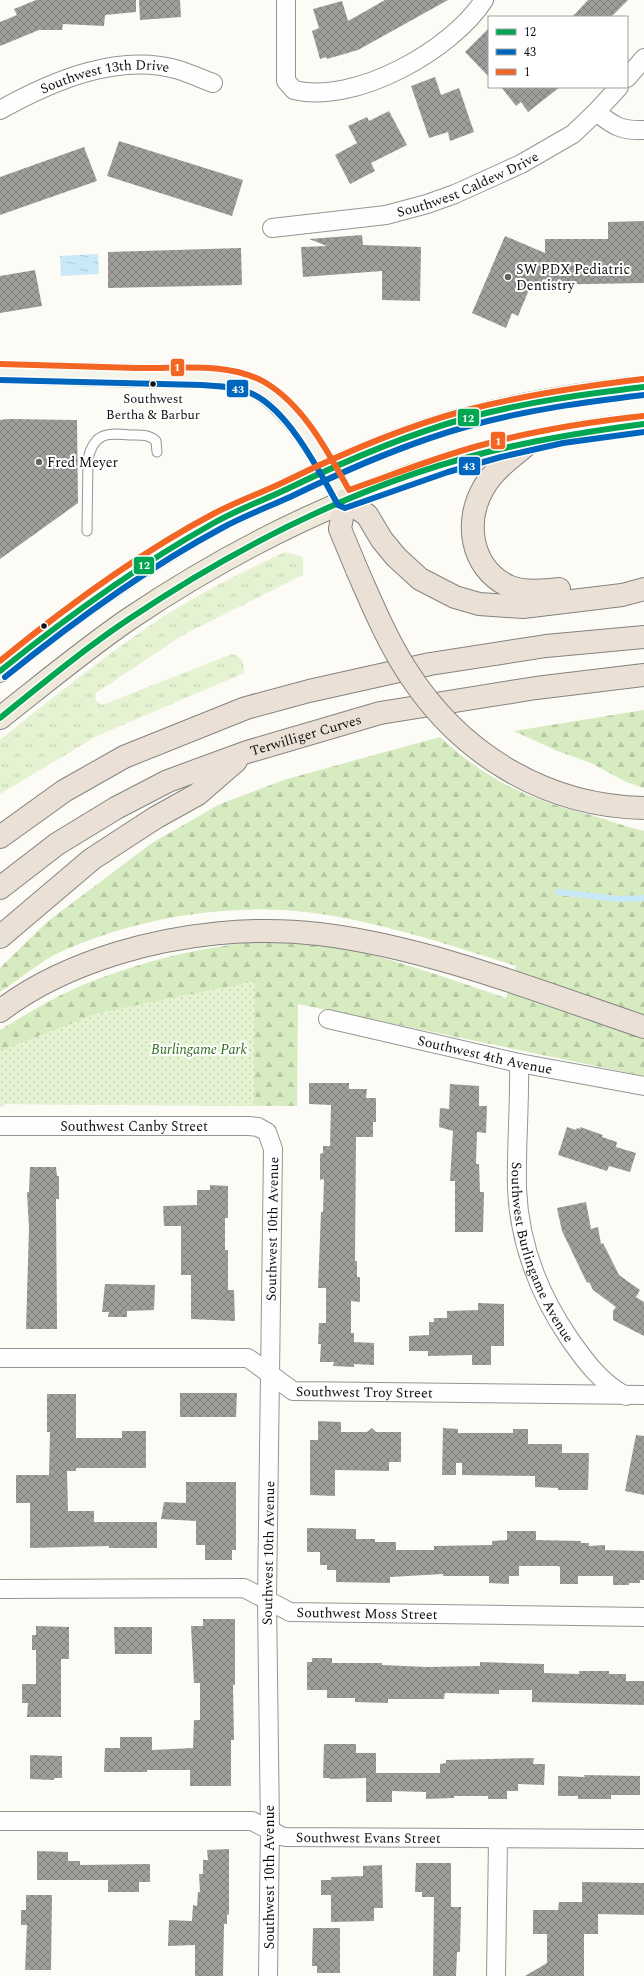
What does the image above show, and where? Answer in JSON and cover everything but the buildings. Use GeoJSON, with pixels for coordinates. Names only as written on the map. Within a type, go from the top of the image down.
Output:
{"type":"FeatureCollection","features":[{"type":"Feature","properties":{"kind":"highway"},"geometry":{"type":"LineString","coordinates":[[530,442],[501,466],[485,486],[479,497],[472,521],[473,539],[477,554],[487,569],[496,578],[509,586],[524,590],[539,591],[621,583],[644,585]]}},
{"type":"Feature","properties":{"kind":"highway"},"geometry":{"type":"LineString","coordinates":[[644,589],[622,595],[523,607],[479,604],[455,597],[420,579],[396,557],[382,540],[367,515],[345,500],[340,529],[357,570],[394,649],[408,672],[440,713],[477,750],[513,773],[580,800],[628,808],[644,808]]}},
{"type":"Feature","properties":{"kind":"highway"},"geometry":{"type":"LineString","coordinates":[[0,837],[64,791],[124,757],[246,708],[309,691],[430,664],[546,646],[644,637]]}},
{"type":"Feature","properties":{"kind":"highway","name":"Terwilliger Curves"},"geometry":{"type":"LineString","coordinates":[[0,888],[57,844],[116,808],[168,781],[247,752],[380,713],[536,688],[644,675]]}},
{"type":"Feature","properties":{"kind":"highway"},"geometry":{"type":"LineString","coordinates":[[0,937],[92,859],[155,818],[198,794],[247,752]]}},
{"type":"Feature","properties":{"kind":"highway"},"geometry":{"type":"LineString","coordinates":[[0,1011],[52,979],[89,963],[138,947],[203,934],[290,932],[339,936],[401,950],[511,982],[644,1027]]}},
{"type":"Feature","properties":{"kind":"main road"},"geometry":{"type":"LineString","coordinates":[[0,372],[212,378],[247,382],[261,389],[293,418],[328,469],[345,500]]}},
{"type":"Feature","properties":{"kind":"main road"},"geometry":{"type":"LineString","coordinates":[[0,671],[61,622],[153,560],[214,523],[328,469],[386,444],[444,425],[512,408],[598,392],[644,387]]}},
{"type":"Feature","properties":{"kind":"main road"},"geometry":{"type":"LineString","coordinates":[[0,718],[128,620],[181,586],[231,556],[345,500],[436,467],[482,454],[530,442],[644,424]]}},
{"type":"Feature","properties":{"kind":"street"},"geometry":{"type":"LineString","coordinates":[[286,0],[286,81],[291,88],[306,91],[338,90],[383,77],[412,63],[447,40],[471,18],[484,0]]}},
{"type":"Feature","properties":{"kind":"street"},"geometry":{"type":"LineString","coordinates":[[628,77],[644,58]]}},
{"type":"Feature","properties":{"kind":"street","name":"Southwest 13th Drive"},"geometry":{"type":"LineString","coordinates":[[0,110],[46,87],[75,76],[126,66],[151,66],[178,70],[213,83]]}},
{"type":"Feature","properties":{"kind":"street","name":"Southwest Caldew Drive"},"geometry":{"type":"LineString","coordinates":[[272,228],[386,215],[441,199],[521,164],[573,134],[618,88]]}},
{"type":"Feature","properties":{"kind":"street"},"geometry":{"type":"LineString","coordinates":[[596,112],[621,129],[644,130]]}},
{"type":"Feature","properties":{"kind":"street","name":"Southwest 4th Avenue"},"geometry":{"type":"LineString","coordinates":[[328,1019],[519,1064],[644,1086]]}},
{"type":"Feature","properties":{"kind":"street","name":"Southwest Burlingame Avenue"},"geometry":{"type":"LineString","coordinates":[[519,1064],[517,1188],[520,1214],[532,1265],[541,1290],[557,1320],[591,1368],[605,1382],[624,1395],[644,1404]]}},
{"type":"Feature","properties":{"kind":"street","name":"Southwest Canby Street"},"geometry":{"type":"LineString","coordinates":[[0,1126],[249,1126],[267,1132]]}},
{"type":"Feature","properties":{"kind":"street","name":"Southwest 10th Avenue"},"geometry":{"type":"LineString","coordinates":[[267,1132],[273,1149],[267,1600],[270,1829],[268,1976]]}},
{"type":"Feature","properties":{"kind":"street","name":"Southwest Troy Street"},"geometry":{"type":"LineString","coordinates":[[0,1358],[248,1358],[293,1391],[644,1395]]}},
{"type":"Feature","properties":{"kind":"street","name":"Southwest Moss Street"},"geometry":{"type":"LineString","coordinates":[[0,1589],[244,1588],[290,1612],[644,1617]]}},
{"type":"Feature","properties":{"kind":"street","name":"Southwest Evans Street"},"geometry":{"type":"LineString","coordinates":[[0,1821],[252,1821],[270,1829],[280,1836],[286,1837],[644,1839]]}},
{"type":"Feature","properties":{"kind":"street"},"geometry":{"type":"LineString","coordinates":[[496,1976],[498,1839]]}},
{"type":"Feature","properties":{"kind":"lane"},"geometry":{"type":"LineString","coordinates":[[87,531],[88,458],[90,449],[95,441],[108,433],[150,436],[156,441],[158,452]]}},
{"type":"Feature","properties":{"kind":"green space"},"geometry":{"type":"Polygon","coordinates":[[[285,552],[303,557],[303,575],[183,635],[96,693],[95,700],[102,705],[232,654],[241,658],[244,666],[244,673],[97,736],[0,794],[0,740],[98,662],[160,619],[221,583],[285,552]]]}},
{"type":"Feature","properties":{"kind":"green space"},"geometry":{"type":"Polygon","coordinates":[[[644,710],[644,788],[626,782],[591,763],[555,750],[514,731],[644,710]]]}},
{"type":"Feature","properties":{"kind":"green space"},"geometry":{"type":"Polygon","coordinates":[[[440,737],[476,766],[510,787],[568,809],[644,831],[644,1076],[298,1004],[297,1106],[5,1104],[0,1107],[0,1030],[55,998],[96,980],[146,963],[200,950],[226,945],[276,941],[333,946],[410,966],[506,998],[516,966],[431,939],[372,924],[313,913],[256,909],[198,913],[170,918],[141,924],[86,941],[53,956],[0,992],[0,968],[47,922],[152,843],[220,804],[287,779],[440,737]]]}},
{"type":"Feature","properties":{"kind":"green space","name":"Burlingame Park"},"geometry":{"type":"Polygon","coordinates":[[[255,981],[254,1106],[5,1104],[0,1107],[0,1051],[98,1013],[255,981]]]}},
{"type":"Feature","properties":{"kind":"water"},"geometry":{"type":"Polygon","coordinates":[[[98,254],[99,274],[61,276],[60,256],[98,254]]]}},
{"type":"Feature","properties":{"kind":"waterway"},"geometry":{"type":"LineString","coordinates":[[558,892],[618,899],[644,898]]}},
{"type":"Feature","properties":{"kind":"transit line","name":"1"},"geometry":{"type":"LineString","coordinates":[[0,364],[137,368],[186,367],[220,369],[252,376],[266,383],[292,404],[324,446],[349,490],[478,446],[560,428],[643,416]]}},
{"type":"Feature","properties":{"kind":"transit line","name":"1"},"geometry":{"type":"LineString","coordinates":[[0,661],[51,620],[104,581],[159,545],[224,509],[328,461],[420,424],[467,410],[555,392],[643,379]]}},
{"type":"Feature","properties":{"kind":"transit line","name":"43"},"geometry":{"type":"LineString","coordinates":[[0,380],[202,385],[231,387],[248,392],[262,400],[276,411],[288,425],[311,457],[338,505],[345,508],[448,472],[501,457],[563,443],[644,432]]}},
{"type":"Feature","properties":{"kind":"transit line","name":"12"},"geometry":{"type":"LineString","coordinates":[[0,671],[103,593],[184,540],[230,514],[331,468],[421,432],[489,412],[533,403],[644,387]]}},
{"type":"Feature","properties":{"kind":"transit line","name":"43"},"geometry":{"type":"LineString","coordinates":[[5,677],[83,616],[165,561],[222,528],[334,476],[423,440],[490,420],[556,407],[644,395]]}},
{"type":"Feature","properties":{"kind":"transit line","name":"12"},"geometry":{"type":"LineString","coordinates":[[0,718],[112,630],[218,564],[311,515],[359,494],[458,460],[543,440],[644,424]]}},
{"type":"Feature","properties":{"kind":"place","name":"SW PDX Pediatric Dentistry"},"geometry":{"type":"Point","coordinates":[508,277]}},
{"type":"Feature","properties":{"kind":"place","name":"Southwest Bertha & Barbur"},"geometry":{"type":"Point","coordinates":[153,384]}},
{"type":"Feature","properties":{"kind":"place","name":"Fred Meyer"},"geometry":{"type":"Point","coordinates":[39,462]}}]}
